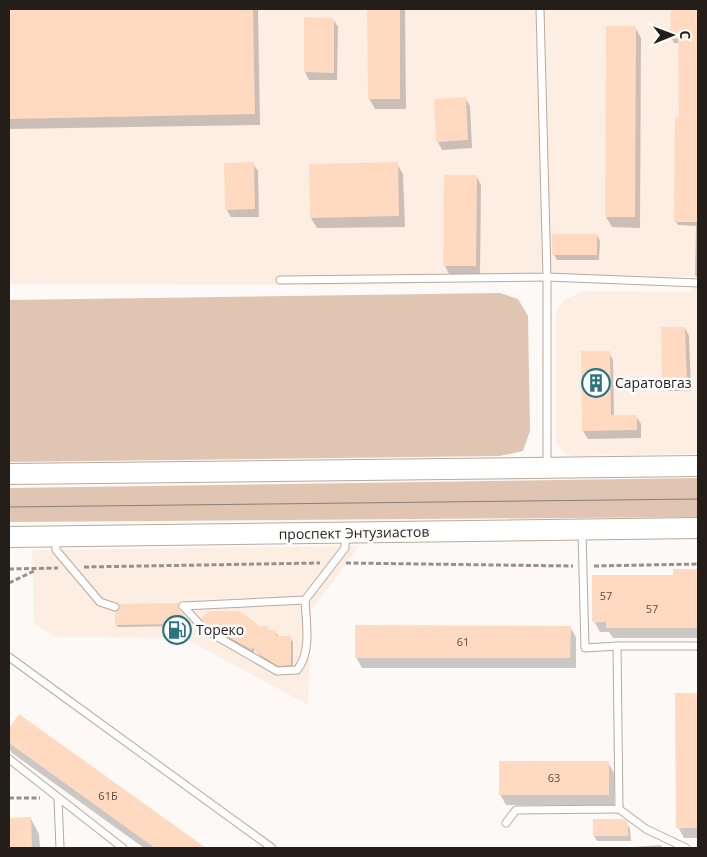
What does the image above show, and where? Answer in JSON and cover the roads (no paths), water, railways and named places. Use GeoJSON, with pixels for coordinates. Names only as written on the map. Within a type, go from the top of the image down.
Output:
{"type":"FeatureCollection","features":[{"type":"Feature","properties":{"kind":"main road"},"geometry":{"type":"LineString","coordinates":[[9,474],[698,466]]}},
{"type":"Feature","properties":{"kind":"main road","name":"проспект Энтузиастов"},"geometry":{"type":"LineString","coordinates":[[9,537],[698,528]]}},
{"type":"Feature","properties":{"kind":"lane"},"geometry":{"type":"LineString","coordinates":[[540,9],[547,277],[547,468]]}},
{"type":"Feature","properties":{"kind":"lane"},"geometry":{"type":"LineString","coordinates":[[280,280],[547,277],[698,283]]}},
{"type":"Feature","properties":{"kind":"lane"},"geometry":{"type":"LineString","coordinates":[[582,529],[585,648],[698,646]]}},
{"type":"Feature","properties":{"kind":"lane"},"geometry":{"type":"LineString","coordinates":[[305,600],[184,606],[204,628],[277,671],[296,670],[302,663],[306,652],[305,600],[345,548],[345,533]]}},
{"type":"Feature","properties":{"kind":"lane"},"geometry":{"type":"LineString","coordinates":[[56,536],[56,550],[70,567],[100,602],[115,607]]}},
{"type":"Feature","properties":{"kind":"lane"},"geometry":{"type":"LineString","coordinates":[[617,646],[619,809]]}},
{"type":"Feature","properties":{"kind":"lane"},"geometry":{"type":"LineString","coordinates":[[9,657],[272,848]]}},
{"type":"Feature","properties":{"kind":"lane"},"geometry":{"type":"LineString","coordinates":[[9,759],[123,848]]}},
{"type":"Feature","properties":{"kind":"lane"},"geometry":{"type":"LineString","coordinates":[[58,798],[60,848]]}},
{"type":"Feature","properties":{"kind":"lane"},"geometry":{"type":"LineString","coordinates":[[506,823],[516,810],[619,809],[646,829],[684,848]]}},
{"type":"Feature","properties":{"kind":"tram line"},"geometry":{"type":"LineString","coordinates":[[9,507],[698,499]]}},
{"type":"Feature","properties":{"kind":"place","name":"Саратовгаз"},"geometry":{"type":"Point","coordinates":[596,383]}},
{"type":"Feature","properties":{"kind":"place","name":"Тореко"},"geometry":{"type":"Point","coordinates":[177,630]}}]}
